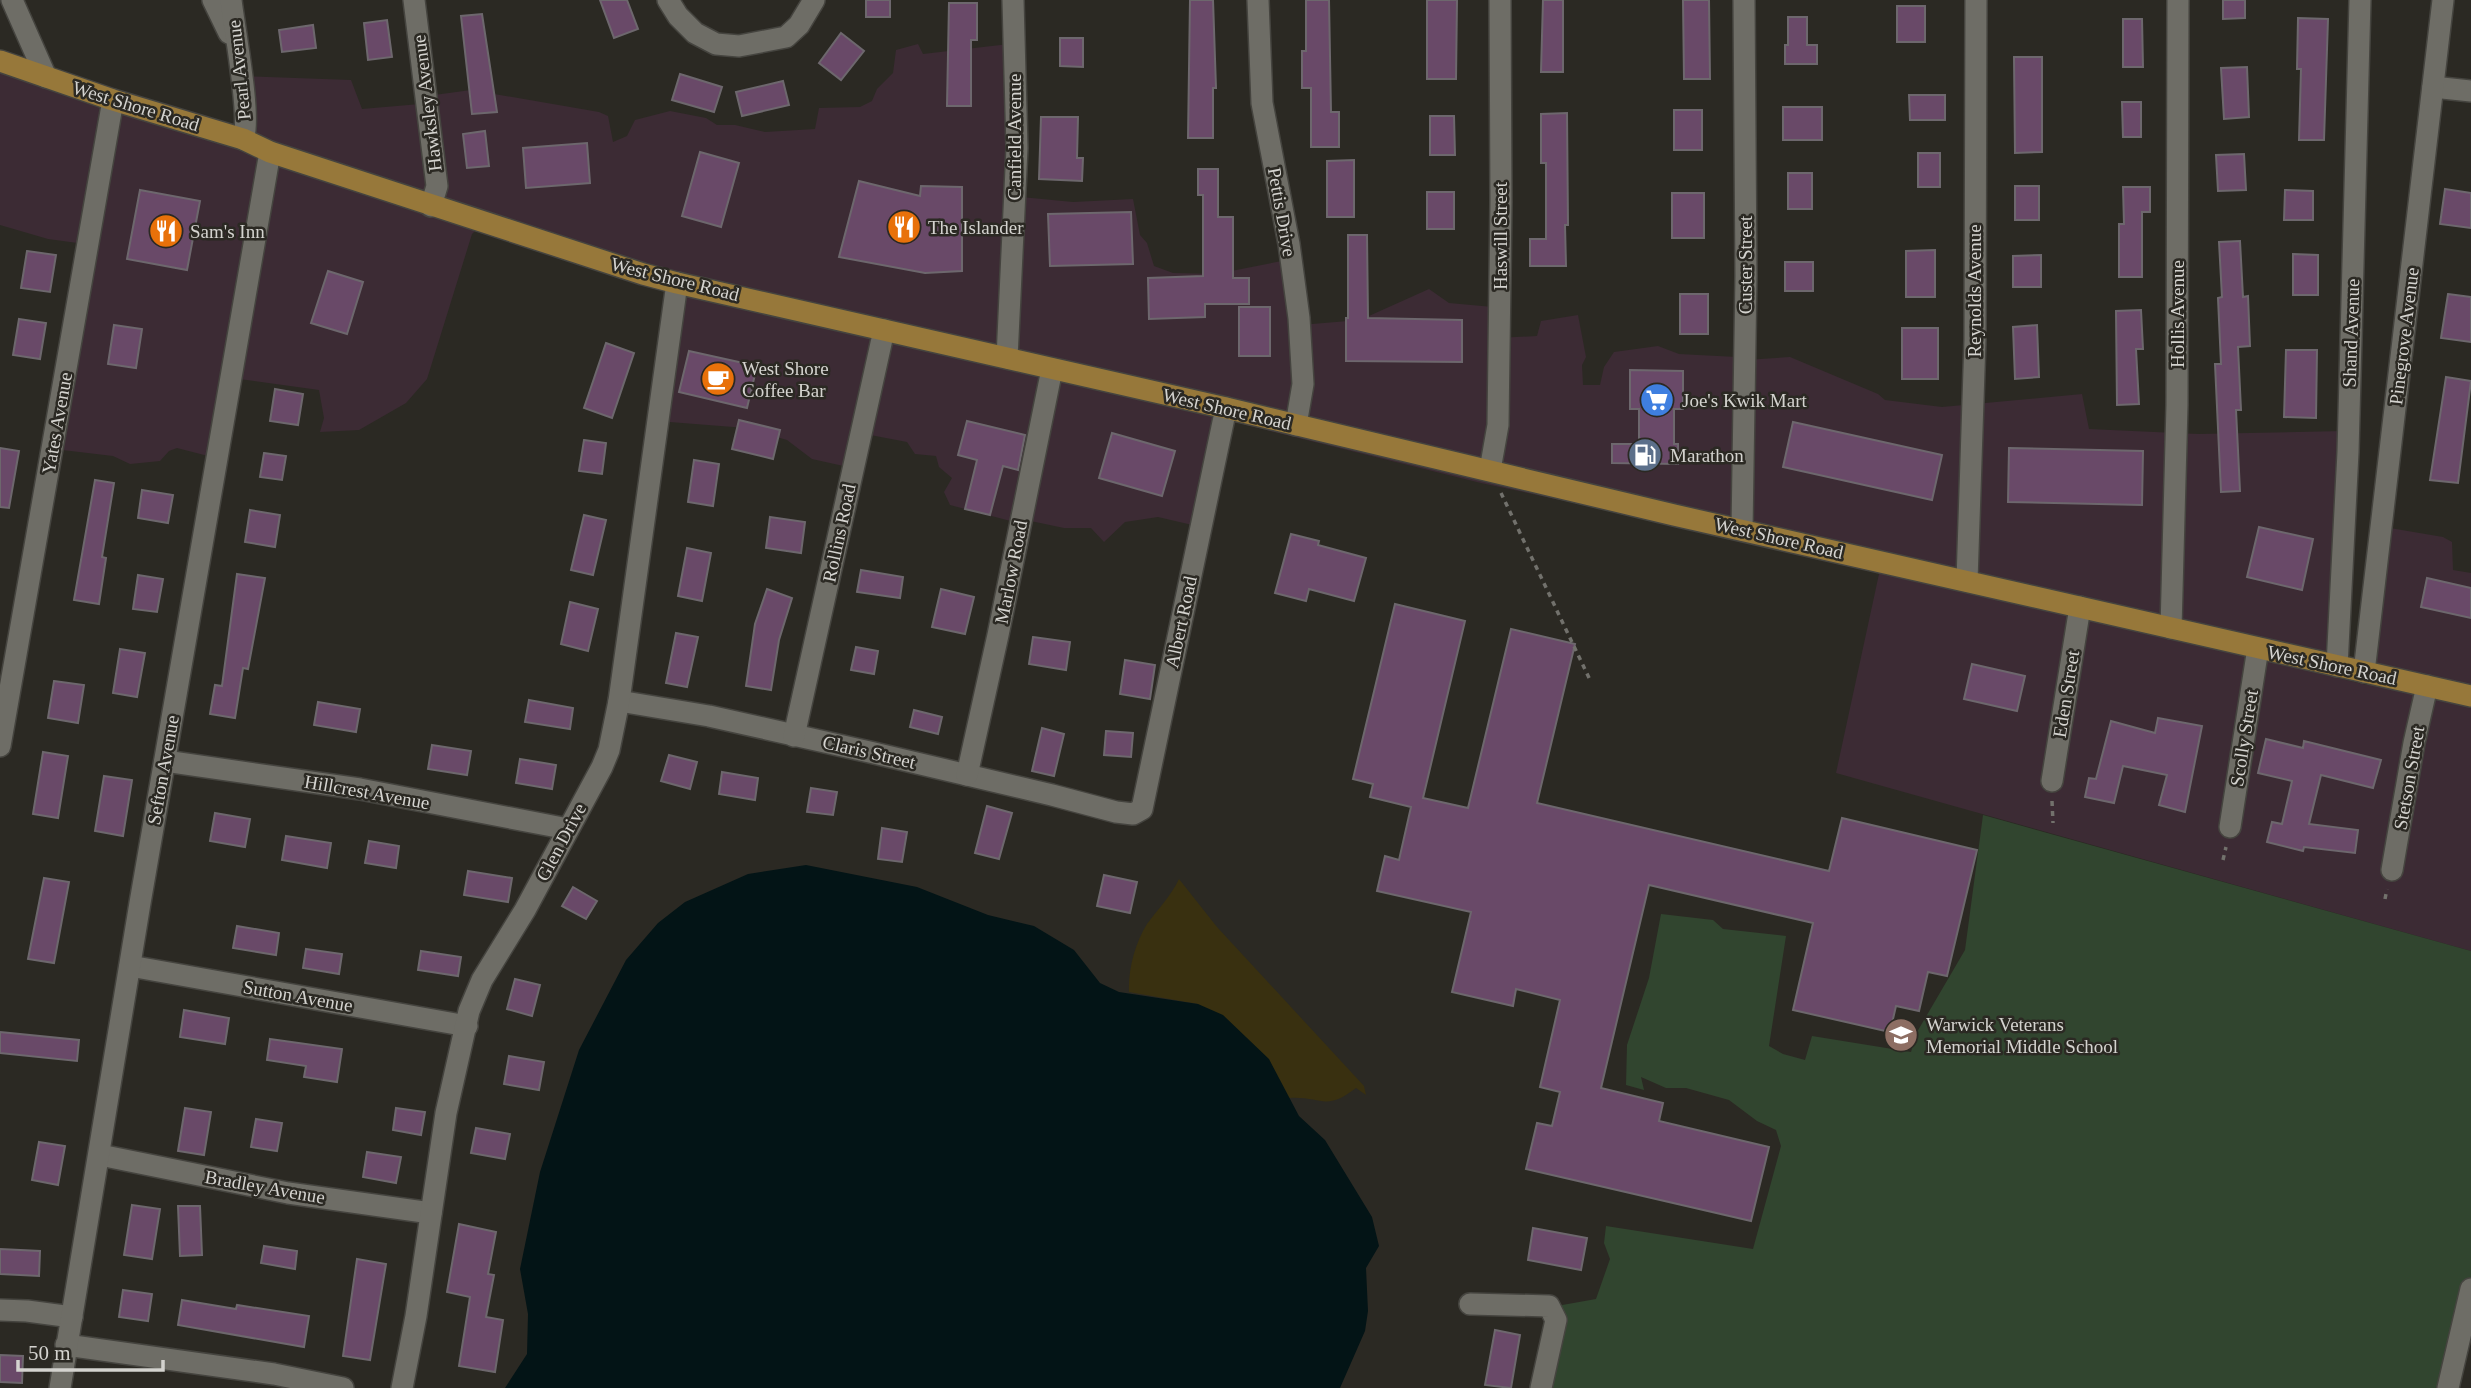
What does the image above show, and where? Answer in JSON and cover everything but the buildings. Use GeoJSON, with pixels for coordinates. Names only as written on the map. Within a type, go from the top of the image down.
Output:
{"type":"FeatureCollection","features":[{"type":"Feature","properties":{"kind":"main road","name":"West Shore Road"},"geometry":{"type":"LineString","coordinates":[[0,61],[113,100],[243,139],[270,152],[431,206],[677,283],[2471,696]]}},
{"type":"Feature","properties":{"kind":"street"},"geometry":{"type":"LineString","coordinates":[[12,0],[46,78]]}},
{"type":"Feature","properties":{"kind":"street"},"geometry":{"type":"LineString","coordinates":[[213,0],[236,47]]}},
{"type":"Feature","properties":{"kind":"street","name":"Pearl Avenue"},"geometry":{"type":"LineString","coordinates":[[231,0],[245,103],[243,139]]}},
{"type":"Feature","properties":{"kind":"street","name":"Hawksley Avenue"},"geometry":{"type":"LineString","coordinates":[[414,0],[437,186],[431,206]]}},
{"type":"Feature","properties":{"kind":"street"},"geometry":{"type":"LineString","coordinates":[[668,0],[678,16],[695,33],[716,44],[738,46],[786,37],[799,24],[814,0]]}},
{"type":"Feature","properties":{"kind":"street","name":"Canfield Avenue"},"geometry":{"type":"LineString","coordinates":[[1007,358],[1017,148],[1013,0]]}},
{"type":"Feature","properties":{"kind":"street","name":"Pettis Drive"},"geometry":{"type":"LineString","coordinates":[[1258,0],[1262,103],[1289,244],[1299,318],[1303,384],[1296,425]]}},
{"type":"Feature","properties":{"kind":"street","name":"Haswill Street"},"geometry":{"type":"LineString","coordinates":[[1490,470],[1498,425],[1500,0]]}},
{"type":"Feature","properties":{"kind":"street","name":"Custer Street"},"geometry":{"type":"LineString","coordinates":[[1742,530],[1746,276],[1744,0]]}},
{"type":"Feature","properties":{"kind":"street","name":"Reynolds Avenue"},"geometry":{"type":"LineString","coordinates":[[1967,581],[1975,340],[1976,0]]}},
{"type":"Feature","properties":{"kind":"street","name":"Hollis Avenue"},"geometry":{"type":"LineString","coordinates":[[2171,628],[2177,405],[2178,0]]}},
{"type":"Feature","properties":{"kind":"street","name":"Shand Avenue"},"geometry":{"type":"LineString","coordinates":[[2337,666],[2348,452],[2361,0]]}},
{"type":"Feature","properties":{"kind":"street","name":"Pinegrove Avenue"},"geometry":{"type":"LineString","coordinates":[[2364,672],[2443,0]]}},
{"type":"Feature","properties":{"kind":"street"},"geometry":{"type":"LineString","coordinates":[[2433,87],[2471,91]]}},
{"type":"Feature","properties":{"kind":"street","name":"Yates Avenue"},"geometry":{"type":"LineString","coordinates":[[0,747],[113,100]]}},
{"type":"Feature","properties":{"kind":"street","name":"Sefton Avenue"},"geometry":{"type":"LineString","coordinates":[[60,1388],[270,152]]}},
{"type":"Feature","properties":{"kind":"street","name":"Glen Drive"},"geometry":{"type":"LineString","coordinates":[[402,1388],[416,1316],[448,1103],[469,1011],[482,980],[525,910],[610,750],[677,283]]}},
{"type":"Feature","properties":{"kind":"street","name":"Rollins Road"},"geometry":{"type":"LineString","coordinates":[[794,736],[884,330]]}},
{"type":"Feature","properties":{"kind":"street","name":"Marlow Road"},"geometry":{"type":"LineString","coordinates":[[967,775],[1052,369]]}},
{"type":"Feature","properties":{"kind":"street","name":"Albert Road"},"geometry":{"type":"LineString","coordinates":[[1116,812],[1133,814],[1142,809],[1226,408]]}},
{"type":"Feature","properties":{"kind":"street","name":"Eden Street"},"geometry":{"type":"LineString","coordinates":[[2052,781],[2080,607]]}},
{"type":"Feature","properties":{"kind":"street","name":"Scolly Street"},"geometry":{"type":"LineString","coordinates":[[2230,827],[2258,648]]}},
{"type":"Feature","properties":{"kind":"street","name":"Stetson Street"},"geometry":{"type":"LineString","coordinates":[[2392,870],[2414,743],[2427,686]]}},
{"type":"Feature","properties":{"kind":"street","name":"Claris Street"},"geometry":{"type":"LineString","coordinates":[[619,701],[709,716],[1116,812]]}},
{"type":"Feature","properties":{"kind":"street","name":"Hillcrest Avenue"},"geometry":{"type":"LineString","coordinates":[[165,761],[360,789],[568,829]]}},
{"type":"Feature","properties":{"kind":"street","name":"Sutton Avenue"},"geometry":{"type":"LineString","coordinates":[[130,966],[467,1026]]}},
{"type":"Feature","properties":{"kind":"street","name":"Bradley Avenue"},"geometry":{"type":"LineString","coordinates":[[100,1155],[289,1193],[431,1213]]}},
{"type":"Feature","properties":{"kind":"street"},"geometry":{"type":"LineString","coordinates":[[2448,1388],[2471,1289]]}},
{"type":"Feature","properties":{"kind":"street"},"geometry":{"type":"LineString","coordinates":[[1471,1304],[1549,1306],[1556,1320],[1541,1388]]}},
{"type":"Feature","properties":{"kind":"street"},"geometry":{"type":"LineString","coordinates":[[0,1310],[72,1317]]}},
{"type":"Feature","properties":{"kind":"street"},"geometry":{"type":"LineString","coordinates":[[66,1345],[274,1374],[343,1388]]}},
{"type":"Feature","properties":{"kind":"path"},"geometry":{"type":"LineString","coordinates":[[1490,470],[1590,680]]}},
{"type":"Feature","properties":{"kind":"shaded area"},"geometry":{"type":"Polygon","coordinates":[[[918,44],[923,54],[1009,44],[1012,196],[1073,202],[1133,199],[1140,235],[1147,243],[1154,266],[1173,273],[1216,274],[1287,260],[1300,325],[1360,320],[1429,289],[1449,303],[1493,307],[1497,338],[1537,336],[1541,321],[1578,315],[1586,357],[1582,365],[1583,385],[1600,385],[1604,367],[1614,352],[1658,346],[1679,354],[1737,357],[1745,360],[1790,357],[1878,394],[1885,400],[1942,407],[2082,394],[2089,429],[2198,434],[2344,431],[2338,678],[2367,685],[2371,680],[2390,528],[2443,537],[2452,542],[2453,570],[2471,573],[2471,951],[1836,773],[1879,574],[1875,570],[1481,483],[1230,421],[1201,527],[1158,517],[1125,522],[1104,542],[1091,528],[1064,528],[1026,520],[1018,523],[950,505],[944,492],[952,478],[939,467],[936,456],[915,454],[907,442],[865,434],[848,467],[812,459],[787,440],[746,428],[657,421],[670,290],[476,230],[472,234],[427,379],[406,403],[359,430],[320,432],[324,418],[319,390],[232,378],[212,457],[177,448],[169,451],[160,461],[130,464],[113,456],[54,449],[85,244],[48,239],[0,225],[0,68],[239,148],[239,76],[351,80],[362,109],[420,104],[427,96],[471,90],[599,112],[608,116],[613,142],[627,136],[635,120],[670,111],[706,118],[717,125],[735,125],[765,132],[815,129],[819,108],[860,107],[872,101],[877,89],[893,73],[896,50],[918,44]]]}},
{"type":"Feature","properties":{"kind":"shaded area"},"geometry":{"type":"Polygon","coordinates":[[[806,865],[917,887],[988,915],[1034,926],[1074,950],[1100,983],[1119,992],[1198,1004],[1223,1015],[1269,1059],[1299,1116],[1325,1140],[1372,1217],[1379,1246],[1366,1268],[1368,1311],[1365,1331],[1340,1388],[505,1388],[527,1354],[528,1314],[520,1269],[540,1172],[579,1050],[626,960],[658,923],[685,902],[748,874],[806,865]]]}},
{"type":"Feature","properties":{"kind":"green space"},"geometry":{"type":"Polygon","coordinates":[[[1983,815],[2471,951],[2471,1281],[2446,1388],[1542,1388],[1551,1307],[1596,1299],[1610,1259],[1604,1243],[1606,1226],[1753,1249],[1781,1146],[1776,1130],[1757,1121],[1729,1100],[1686,1088],[1666,1088],[1641,1077],[1644,1090],[1626,1085],[1627,1045],[1649,978],[1661,914],[1713,920],[1723,929],[1786,936],[1769,1046],[1783,1054],[1805,1060],[1812,1036],[1911,1052],[1917,1032],[1965,950],[1983,815]]]}},
{"type":"Feature","properties":{"kind":"sand"},"geometry":{"type":"Polygon","coordinates":[[[1179,879],[1217,927],[1364,1086],[1366,1095],[1356,1088],[1330,1101],[1289,1098],[1198,1004],[1129,992],[1131,966],[1139,940],[1179,879]]]}},
{"type":"Feature","properties":{"kind":"place","name":"The Islander"},"geometry":{"type":"Point","coordinates":[904,227]}},
{"type":"Feature","properties":{"kind":"place","name":"Sam's Inn"},"geometry":{"type":"Point","coordinates":[166,231]}},
{"type":"Feature","properties":{"kind":"place","name":"West Shore Coffee Bar"},"geometry":{"type":"Point","coordinates":[718,379]}},
{"type":"Feature","properties":{"kind":"place","name":"Joe's Kwik Mart"},"geometry":{"type":"Point","coordinates":[1657,400]}},
{"type":"Feature","properties":{"kind":"place","name":"Marathon"},"geometry":{"type":"Point","coordinates":[1645,455]}},
{"type":"Feature","properties":{"kind":"place","name":"Warwick Veterans Memorial Middle School"},"geometry":{"type":"Point","coordinates":[1901,1035]}}]}
